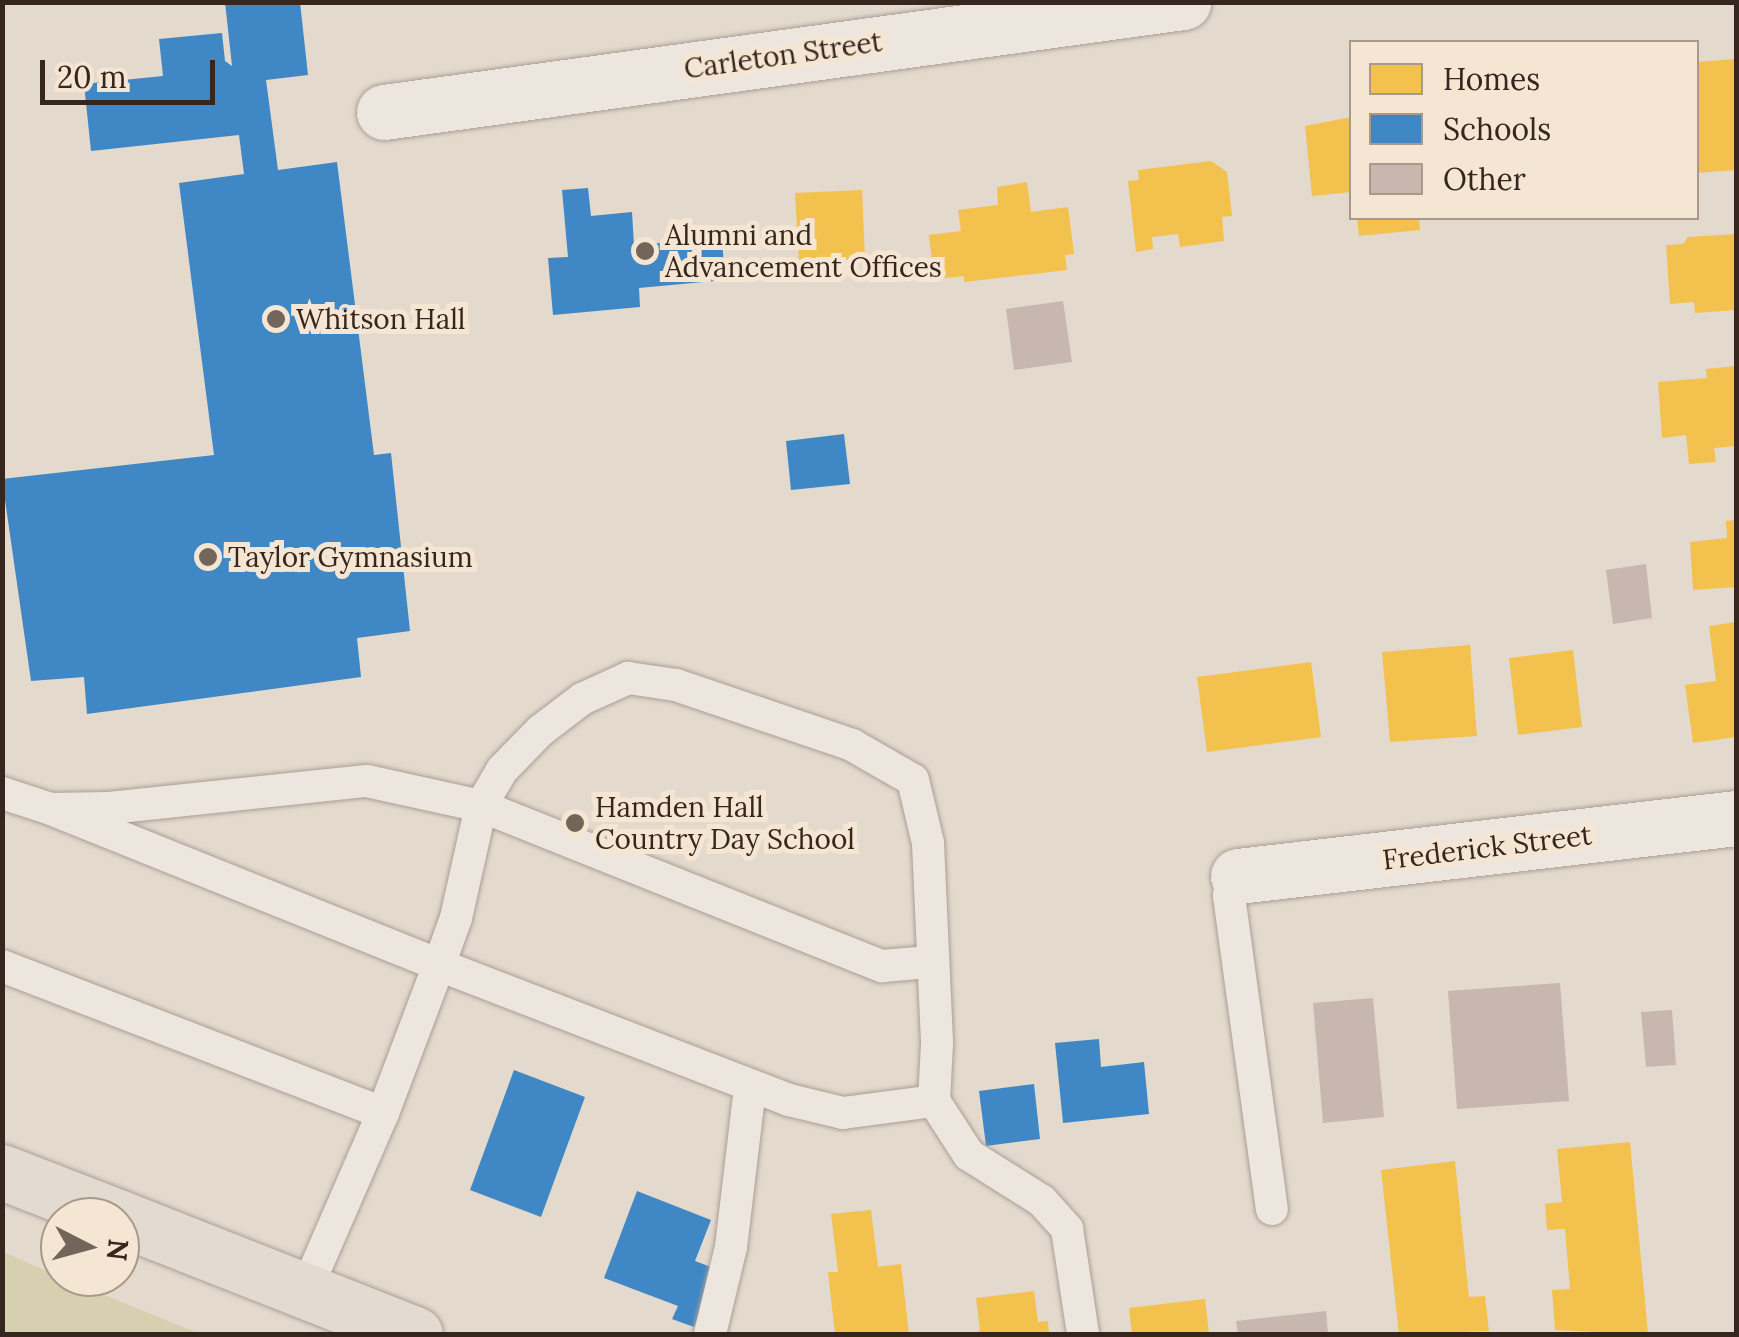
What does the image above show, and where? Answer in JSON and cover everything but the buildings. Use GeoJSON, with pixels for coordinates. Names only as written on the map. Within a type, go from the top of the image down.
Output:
{"type":"FeatureCollection","features":[{"type":"Feature","properties":{"kind":"main road"},"geometry":{"type":"LineString","coordinates":[[2,1172],[66,1197]]}},
{"type":"Feature","properties":{"kind":"main road"},"geometry":{"type":"LineString","coordinates":[[140,1226],[415,1334]]}},
{"type":"Feature","properties":{"kind":"street","name":"Carleton Street"},"geometry":{"type":"LineString","coordinates":[[384,112],[920,19],[1184,2]]}},
{"type":"Feature","properties":{"kind":"street","name":"Frederick Street"},"geometry":{"type":"LineString","coordinates":[[1238,876],[1736,818]]}},
{"type":"Feature","properties":{"kind":"lane"},"geometry":{"type":"LineString","coordinates":[[306,1290],[383,1113],[456,918],[481,806],[502,770],[540,731],[582,699],[628,678],[676,685],[852,745],[913,780],[928,843],[936,1044],[934,1101],[969,1155],[1042,1201],[1067,1229],[1083,1334]]}},
{"type":"Feature","properties":{"kind":"lane"},"geometry":{"type":"LineString","coordinates":[[51,809],[109,808],[367,781],[481,806],[882,966],[930,962]]}},
{"type":"Feature","properties":{"kind":"lane"},"geometry":{"type":"LineString","coordinates":[[2,793],[51,809],[750,1087],[843,1113],[934,1101]]}},
{"type":"Feature","properties":{"kind":"lane"},"geometry":{"type":"LineString","coordinates":[[1238,876],[1231,883],[1229,896],[1272,1209]]}},
{"type":"Feature","properties":{"kind":"lane"},"geometry":{"type":"LineString","coordinates":[[2,966],[383,1113]]}},
{"type":"Feature","properties":{"kind":"lane"},"geometry":{"type":"LineString","coordinates":[[710,1334],[732,1246],[750,1087]]}},
{"type":"Feature","properties":{"kind":"shaded area"},"geometry":{"type":"Polygon","coordinates":[[[3,1252],[40,1268],[40,1297],[109,1297],[200,1334],[3,1334],[3,1252]]]}},
{"type":"Feature","properties":{"kind":"place","name":"Alumni and Advancement Offices"},"geometry":{"type":"Point","coordinates":[645,251]}},
{"type":"Feature","properties":{"kind":"place","name":"Whitson Hall"},"geometry":{"type":"Point","coordinates":[276,319]}},
{"type":"Feature","properties":{"kind":"place","name":"Taylor Gymnasium"},"geometry":{"type":"Point","coordinates":[208,557]}},
{"type":"Feature","properties":{"kind":"place","name":"Hamden Hall Country Day School"},"geometry":{"type":"Point","coordinates":[575,823]}}]}
